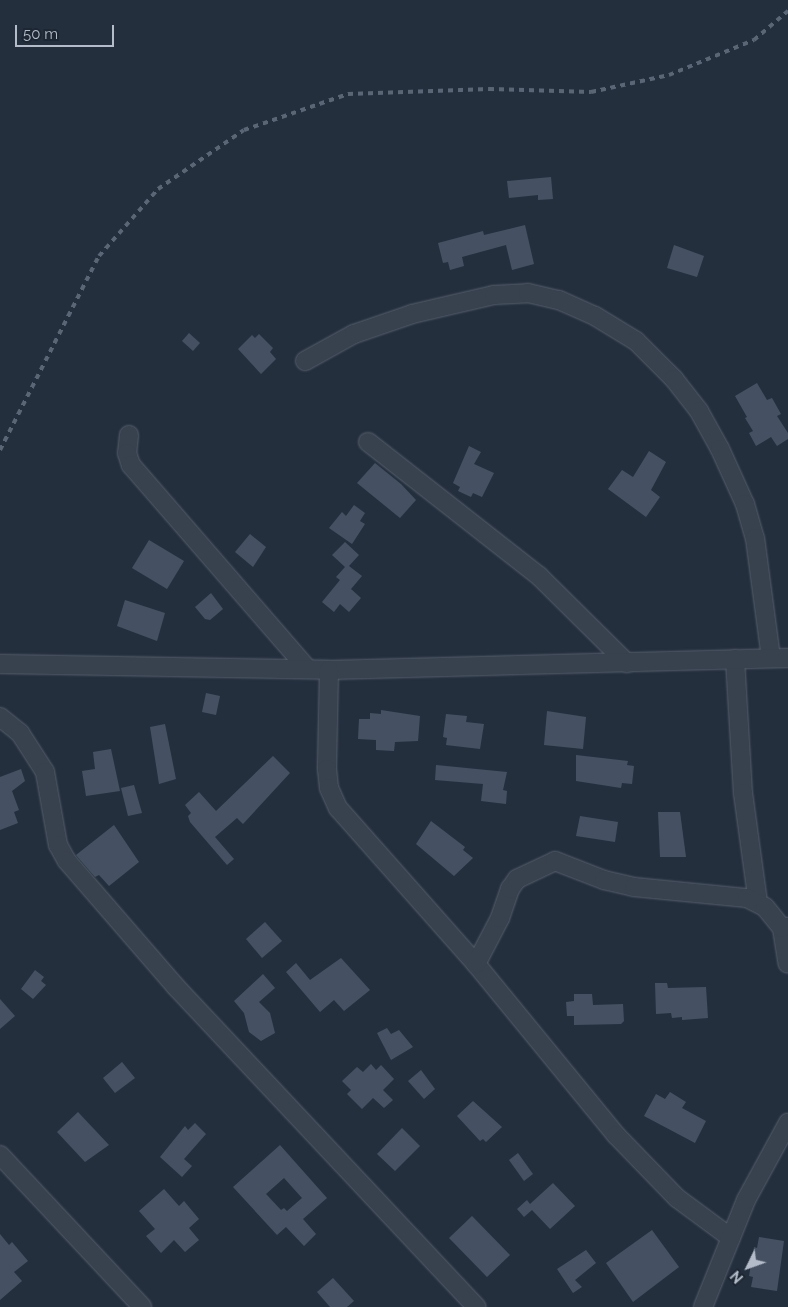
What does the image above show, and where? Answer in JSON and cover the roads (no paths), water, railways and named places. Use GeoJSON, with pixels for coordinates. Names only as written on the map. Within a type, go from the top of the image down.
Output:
{"type":"FeatureCollection","features":[{"type":"Feature","properties":{"kind":"street"},"geometry":{"type":"LineString","coordinates":[[0,664],[329,670],[779,658],[756,538],[745,504],[720,448],[699,411],[674,379],[636,341],[595,316],[559,300],[528,293],[494,296],[412,314],[354,334],[305,361]]}},
{"type":"Feature","properties":{"kind":"street"},"geometry":{"type":"LineString","coordinates":[[130,435],[127,453],[131,465],[308,669]]}},
{"type":"Feature","properties":{"kind":"street"},"geometry":{"type":"LineString","coordinates":[[368,442],[539,576],[627,663]]}},
{"type":"Feature","properties":{"kind":"street"},"geometry":{"type":"LineString","coordinates":[[735,660],[743,793],[758,902]]}},
{"type":"Feature","properties":{"kind":"street"},"geometry":{"type":"LineString","coordinates":[[329,670],[327,769],[329,788],[338,808],[476,964],[586,1101],[677,1198],[731,1238]]}},
{"type":"Feature","properties":{"kind":"street"},"geometry":{"type":"LineString","coordinates":[[0,717],[20,733],[46,772],[58,844],[67,861],[176,987],[472,1305]]}},
{"type":"Feature","properties":{"kind":"street"},"geometry":{"type":"LineString","coordinates":[[476,964],[500,918],[510,889],[517,879],[555,861],[604,880],[634,887],[747,898],[758,902],[785,927],[788,964]]}},
{"type":"Feature","properties":{"kind":"street"},"geometry":{"type":"LineString","coordinates":[[703,1307],[746,1200],[787,1127]]}},
{"type":"Feature","properties":{"kind":"street"},"geometry":{"type":"LineString","coordinates":[[0,1155],[142,1307]]}},
{"type":"Feature","properties":{"kind":"railway"},"geometry":{"type":"LineString","coordinates":[[0,450],[99,256],[158,189],[244,130],[348,94],[489,89],[591,92],[669,75],[754,40],[788,11]]}}]}
